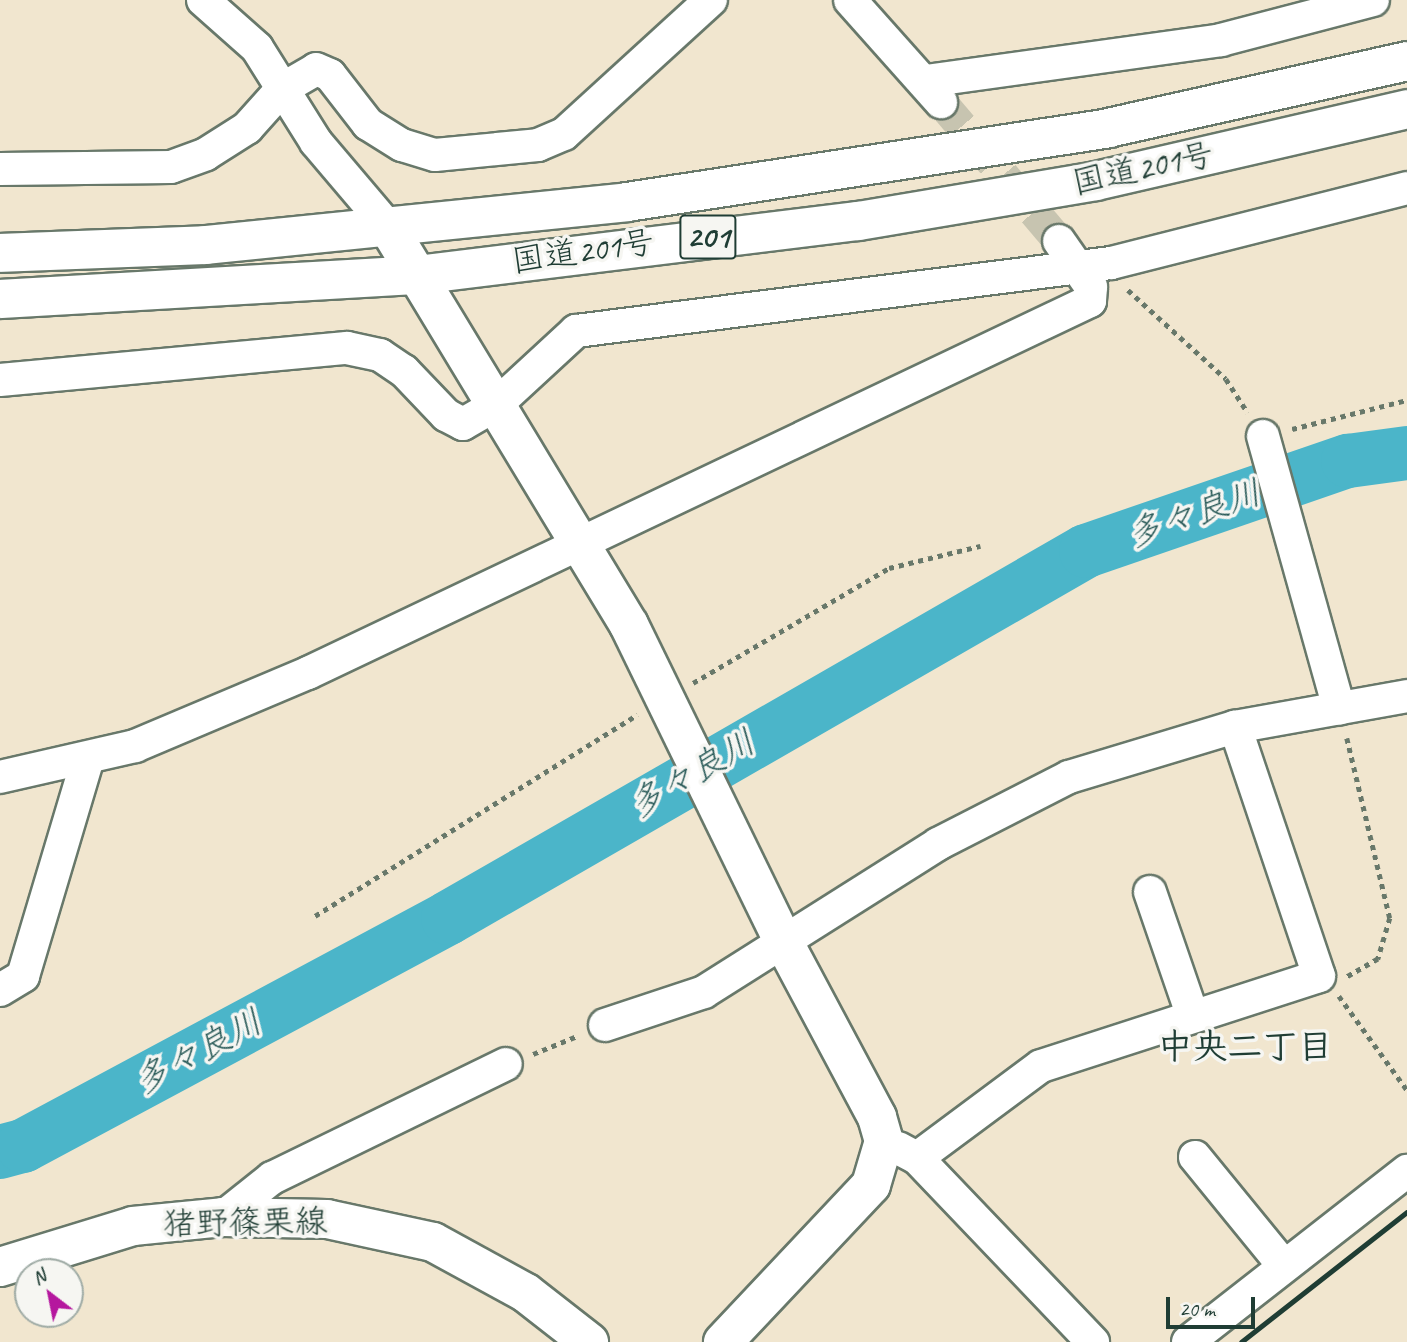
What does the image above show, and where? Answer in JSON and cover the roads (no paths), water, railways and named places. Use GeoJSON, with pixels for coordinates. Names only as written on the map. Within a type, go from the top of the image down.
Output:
{"type":"FeatureCollection","features":[{"type":"Feature","properties":{"kind":"main road","name":"国道201号"},"geometry":{"type":"LineString","coordinates":[[0,253],[206,245],[627,202],[978,151],[1407,61]]}},
{"type":"Feature","properties":{"kind":"main road","name":"国道201号"},"geometry":{"type":"LineString","coordinates":[[0,299],[416,275],[858,221],[1096,181],[1407,109]]}},
{"type":"Feature","properties":{"kind":"main road"},"geometry":{"type":"LineString","coordinates":[[388,227],[579,543],[670,706],[782,939],[901,1150],[723,1342]]}},
{"type":"Feature","properties":{"kind":"main road","name":"猪野篠栗線"},"geometry":{"type":"LineString","coordinates":[[0,1267],[133,1226],[223,1217],[327,1219],[433,1242],[526,1293],[589,1342]]}},
{"type":"Feature","properties":{"kind":"street"},"geometry":{"type":"LineString","coordinates":[[203,0],[257,48],[316,142],[388,227]]}},
{"type":"Feature","properties":{"kind":"street"},"geometry":{"type":"LineString","coordinates":[[0,169],[171,167],[247,128],[282,89],[316,69],[330,75],[368,124],[402,145],[435,155],[538,145],[564,134],[711,0]]}},
{"type":"Feature","properties":{"kind":"street"},"geometry":{"type":"LineString","coordinates":[[850,0],[934,92],[1221,40],[1366,1]]}},
{"type":"Feature","properties":{"kind":"street"},"geometry":{"type":"LineString","coordinates":[[0,380],[347,348],[380,355],[404,370],[446,415],[463,424],[497,404],[576,331],[1111,263],[1407,188]]}},
{"type":"Feature","properties":{"kind":"street"},"geometry":{"type":"LineString","coordinates":[[0,777],[135,746],[308,673],[1090,301],[1080,268],[1059,241]]}},
{"type":"Feature","properties":{"kind":"street"},"geometry":{"type":"LineString","coordinates":[[1263,436],[1339,709]]}},
{"type":"Feature","properties":{"kind":"street"},"geometry":{"type":"LineString","coordinates":[[605,1025],[704,992],[782,939],[938,844],[1069,777],[1236,727],[1407,696]]}},
{"type":"Feature","properties":{"kind":"street"},"geometry":{"type":"LineString","coordinates":[[1093,1342],[901,1150],[1041,1066],[1192,1014],[1325,981],[1236,727]]}},
{"type":"Feature","properties":{"kind":"street"},"geometry":{"type":"LineString","coordinates":[[0,990],[23,976],[89,758]]}},
{"type":"Feature","properties":{"kind":"street"},"geometry":{"type":"LineString","coordinates":[[1150,892],[1192,1014]]}},
{"type":"Feature","properties":{"kind":"street"},"geometry":{"type":"LineString","coordinates":[[223,1217],[272,1178],[506,1064]]}},
{"type":"Feature","properties":{"kind":"street"},"geometry":{"type":"LineString","coordinates":[[1195,1157],[1283,1265]]}},
{"type":"Feature","properties":{"kind":"street"},"geometry":{"type":"LineString","coordinates":[[1188,1342],[1283,1265],[1407,1171]]}},
{"type":"Feature","properties":{"kind":"waterway","name":"多々良川"},"geometry":{"type":"LineString","coordinates":[[0,1152],[23,1146],[448,918],[1086,551],[1348,461],[1407,453]]}},
{"type":"Feature","properties":{"kind":"tunnel"},"geometry":{"type":"LineString","coordinates":[[941,102],[1059,241]]}},
{"type":"Feature","properties":{"kind":"railway"},"geometry":{"type":"LineString","coordinates":[[1241,1342],[1407,1212]]}},
{"type":"Feature","properties":{"kind":"district","name":"中央二丁目"},"geometry":{"type":"Point","coordinates":[1245,1047]}}]}
